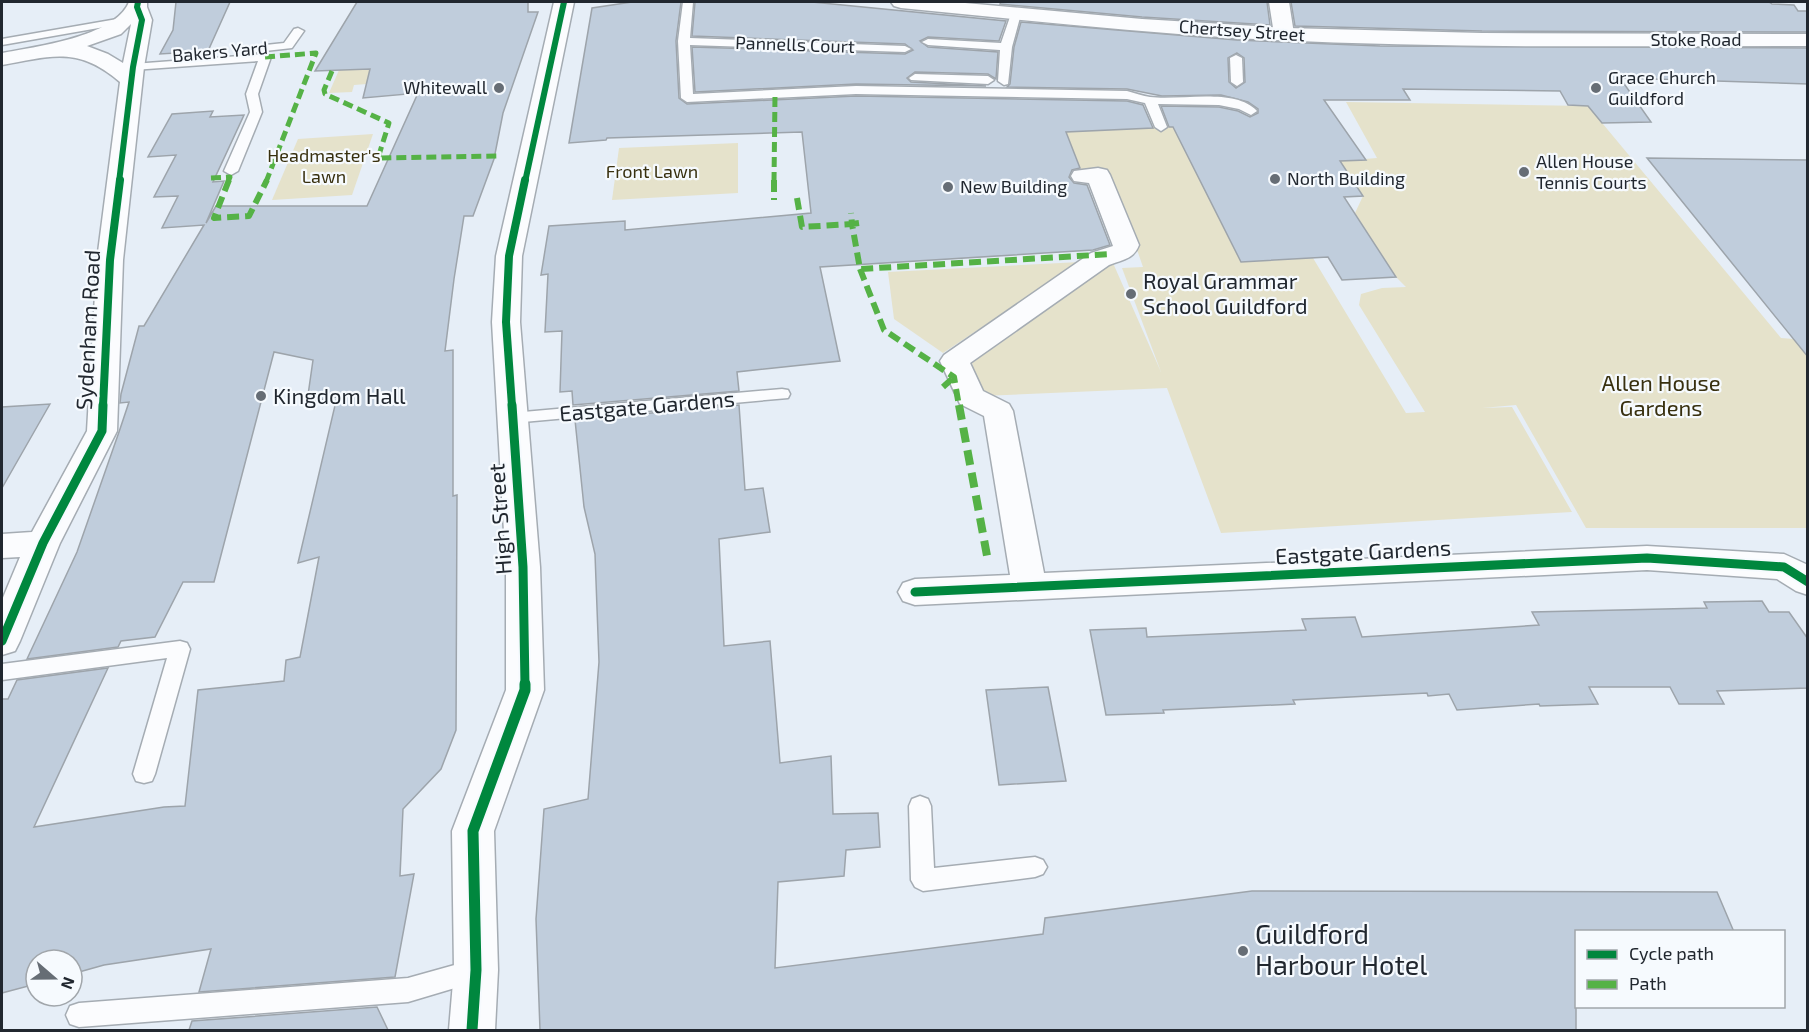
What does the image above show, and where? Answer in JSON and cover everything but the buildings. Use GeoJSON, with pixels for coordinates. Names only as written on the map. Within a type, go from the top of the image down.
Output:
{"type":"FeatureCollection","features":[{"type":"Feature","properties":{"kind":"street","name":"Chertsey Street"},"geometry":{"type":"LineString","coordinates":[[901,2],[984,6],[1016,14],[1234,35],[1585,40]]}},
{"type":"Feature","properties":{"kind":"street"},"geometry":{"type":"LineString","coordinates":[[1279,2],[1284,34]]}},
{"type":"Feature","properties":{"kind":"street","name":"High Street"},"geometry":{"type":"LineString","coordinates":[[472,1030],[476,970],[473,831],[525,690],[523,567],[506,322],[509,256],[568,3]]}},
{"type":"Feature","properties":{"kind":"street"},"geometry":{"type":"LineString","coordinates":[[2,59],[57,50],[98,37],[114,30],[133,10]]}},
{"type":"Feature","properties":{"kind":"street","name":"Sydenham Road"},"geometry":{"type":"LineString","coordinates":[[2,641],[44,543],[102,431],[110,260],[142,20],[133,10]]}},
{"type":"Feature","properties":{"kind":"street","name":"Stoke Road"},"geometry":{"type":"LineString","coordinates":[[1585,40],[1808,40]]}},
{"type":"Feature","properties":{"kind":"street"},"geometry":{"type":"LineString","coordinates":[[57,50],[93,54],[134,70]]}},
{"type":"Feature","properties":{"kind":"street"},"geometry":{"type":"LineString","coordinates":[[1029,586],[998,411],[971,397],[954,361],[1100,259],[1124,251],[1126,245],[1098,175],[1083,176]]}},
{"type":"Feature","properties":{"kind":"street"},"geometry":{"type":"LineString","coordinates":[[2,546],[44,543]]}},
{"type":"Feature","properties":{"kind":"street","name":"Eastgate Gardens"},"geometry":{"type":"LineString","coordinates":[[915,592],[1647,558],[1784,567],[1808,582]]}},
{"type":"Feature","properties":{"kind":"lane"},"geometry":{"type":"LineString","coordinates":[[688,2],[684,41],[687,98],[856,90],[1127,95],[1150,101],[1228,103],[1245,106],[1251,111]]}},
{"type":"Feature","properties":{"kind":"lane"},"geometry":{"type":"LineString","coordinates":[[2,42],[77,30],[133,10]]}},
{"type":"Feature","properties":{"kind":"lane"},"geometry":{"type":"LineString","coordinates":[[1004,81],[1006,47],[1016,14]]}},
{"type":"Feature","properties":{"kind":"lane","name":"Bakers Yard"},"geometry":{"type":"LineString","coordinates":[[134,70],[288,46],[298,31]]}},
{"type":"Feature","properties":{"kind":"lane","name":"Pannells Court"},"geometry":{"type":"LineString","coordinates":[[684,41],[905,49]]}},
{"type":"Feature","properties":{"kind":"lane"},"geometry":{"type":"LineString","coordinates":[[928,42],[1006,47]]}},
{"type":"Feature","properties":{"kind":"lane"},"geometry":{"type":"LineString","coordinates":[[134,70],[265,57],[252,94],[256,112],[231,171]]}},
{"type":"Feature","properties":{"kind":"lane"},"geometry":{"type":"LineString","coordinates":[[1236,58],[1237,82]]}},
{"type":"Feature","properties":{"kind":"lane"},"geometry":{"type":"LineString","coordinates":[[915,78],[1068,82]]}},
{"type":"Feature","properties":{"kind":"lane"},"geometry":{"type":"LineString","coordinates":[[1150,101],[1161,127]]}},
{"type":"Feature","properties":{"kind":"lane","name":"Eastgate Gardens"},"geometry":{"type":"LineString","coordinates":[[512,418],[782,394]]}},
{"type":"Feature","properties":{"kind":"lane"},"geometry":{"type":"LineString","coordinates":[[2,672],[180,649],[144,774]]}},
{"type":"Feature","properties":{"kind":"lane"},"geometry":{"type":"LineString","coordinates":[[920,806],[923,880],[1035,867]]}},
{"type":"Feature","properties":{"kind":"lane"},"geometry":{"type":"LineString","coordinates":[[79,1015],[408,990],[476,970]]}},
{"type":"Feature","properties":{"kind":"green space"},"geometry":{"type":"Polygon","coordinates":[[[372,68],[367,84],[354,85],[352,92],[329,93],[339,70],[372,68]]]}},
{"type":"Feature","properties":{"kind":"green space","name":"Allen House Gardens"},"geometry":{"type":"Polygon","coordinates":[[[1346,102],[1588,106],[1781,338],[1807,340],[1807,528],[1586,528],[1516,405],[1482,408],[1512,407],[1572,512],[1221,533],[1167,388],[982,396],[972,363],[1113,263],[1161,372],[1122,268],[1143,267],[1111,175],[1081,170],[1066,132],[1178,125],[1241,262],[1313,258],[1406,413],[1425,412],[1359,305],[1361,294],[1382,288],[1406,287],[1396,277],[1355,213],[1363,196],[1340,161],[1377,158],[1346,102]]]}},
{"type":"Feature","properties":{"kind":"green space","name":"Headmaster's Lawn"},"geometry":{"type":"Polygon","coordinates":[[[373,134],[352,195],[272,200],[298,139],[373,134]]]}},
{"type":"Feature","properties":{"kind":"green space","name":"Front Lawn"},"geometry":{"type":"Polygon","coordinates":[[[738,143],[738,193],[612,200],[619,148],[738,143]]]}},
{"type":"Feature","properties":{"kind":"green space"},"geometry":{"type":"Polygon","coordinates":[[[1080,262],[943,353],[894,319],[888,272],[1080,262]]]}},
{"type":"Feature","properties":{"kind":"marked path"},"geometry":{"type":"LineString","coordinates":[[211,178],[230,177],[214,218],[249,216],[277,156],[316,53],[265,57]]}},
{"type":"Feature","properties":{"kind":"marked path"},"geometry":{"type":"LineString","coordinates":[[332,71],[324,90],[325,94],[389,123],[378,158],[500,156]]}},
{"type":"Feature","properties":{"kind":"marked path"},"geometry":{"type":"LineString","coordinates":[[774,200],[775,95]]}},
{"type":"Feature","properties":{"kind":"marked path"},"geometry":{"type":"LineString","coordinates":[[797,198],[802,227],[852,224],[851,213]]}},
{"type":"Feature","properties":{"kind":"marked path"},"geometry":{"type":"LineString","coordinates":[[859,223],[852,224],[860,269],[1112,254]]}},
{"type":"Feature","properties":{"kind":"marked path"},"geometry":{"type":"LineString","coordinates":[[860,269],[884,330],[954,377],[988,561]]}},
{"type":"Feature","properties":{"kind":"marked path"},"geometry":{"type":"LineString","coordinates":[[943,387],[954,377]]}},
{"type":"Feature","properties":{"kind":"cycle path"},"geometry":{"type":"LineString","coordinates":[[2,641],[43,543],[102,431],[110,260],[133,67],[142,20],[137,7],[138,2]]}},
{"type":"Feature","properties":{"kind":"cycle path"},"geometry":{"type":"LineString","coordinates":[[472,1030],[476,970],[473,831],[525,690],[523,567],[506,322],[509,256],[564,2]]}},
{"type":"Feature","properties":{"kind":"cycle path"},"geometry":{"type":"LineString","coordinates":[[915,592],[1647,558],[1784,567],[1808,582]]}},
{"type":"Feature","properties":{"kind":"place","name":"Whitewall"},"geometry":{"type":"Point","coordinates":[499,88]}},
{"type":"Feature","properties":{"kind":"place","name":"Grace Church Guildford"},"geometry":{"type":"Point","coordinates":[1596,88]}},
{"type":"Feature","properties":{"kind":"place","name":"Allen House Tennis Courts"},"geometry":{"type":"Point","coordinates":[1524,172]}},
{"type":"Feature","properties":{"kind":"place","name":"North Building"},"geometry":{"type":"Point","coordinates":[1275,179]}},
{"type":"Feature","properties":{"kind":"place","name":"New Building"},"geometry":{"type":"Point","coordinates":[948,187]}},
{"type":"Feature","properties":{"kind":"place","name":"Royal Grammar School Guildford"},"geometry":{"type":"Point","coordinates":[1131,294]}},
{"type":"Feature","properties":{"kind":"place","name":"Kingdom Hall"},"geometry":{"type":"Point","coordinates":[261,396]}},
{"type":"Feature","properties":{"kind":"place","name":"Guildford Harbour Hotel"},"geometry":{"type":"Point","coordinates":[1243,951]}}]}
